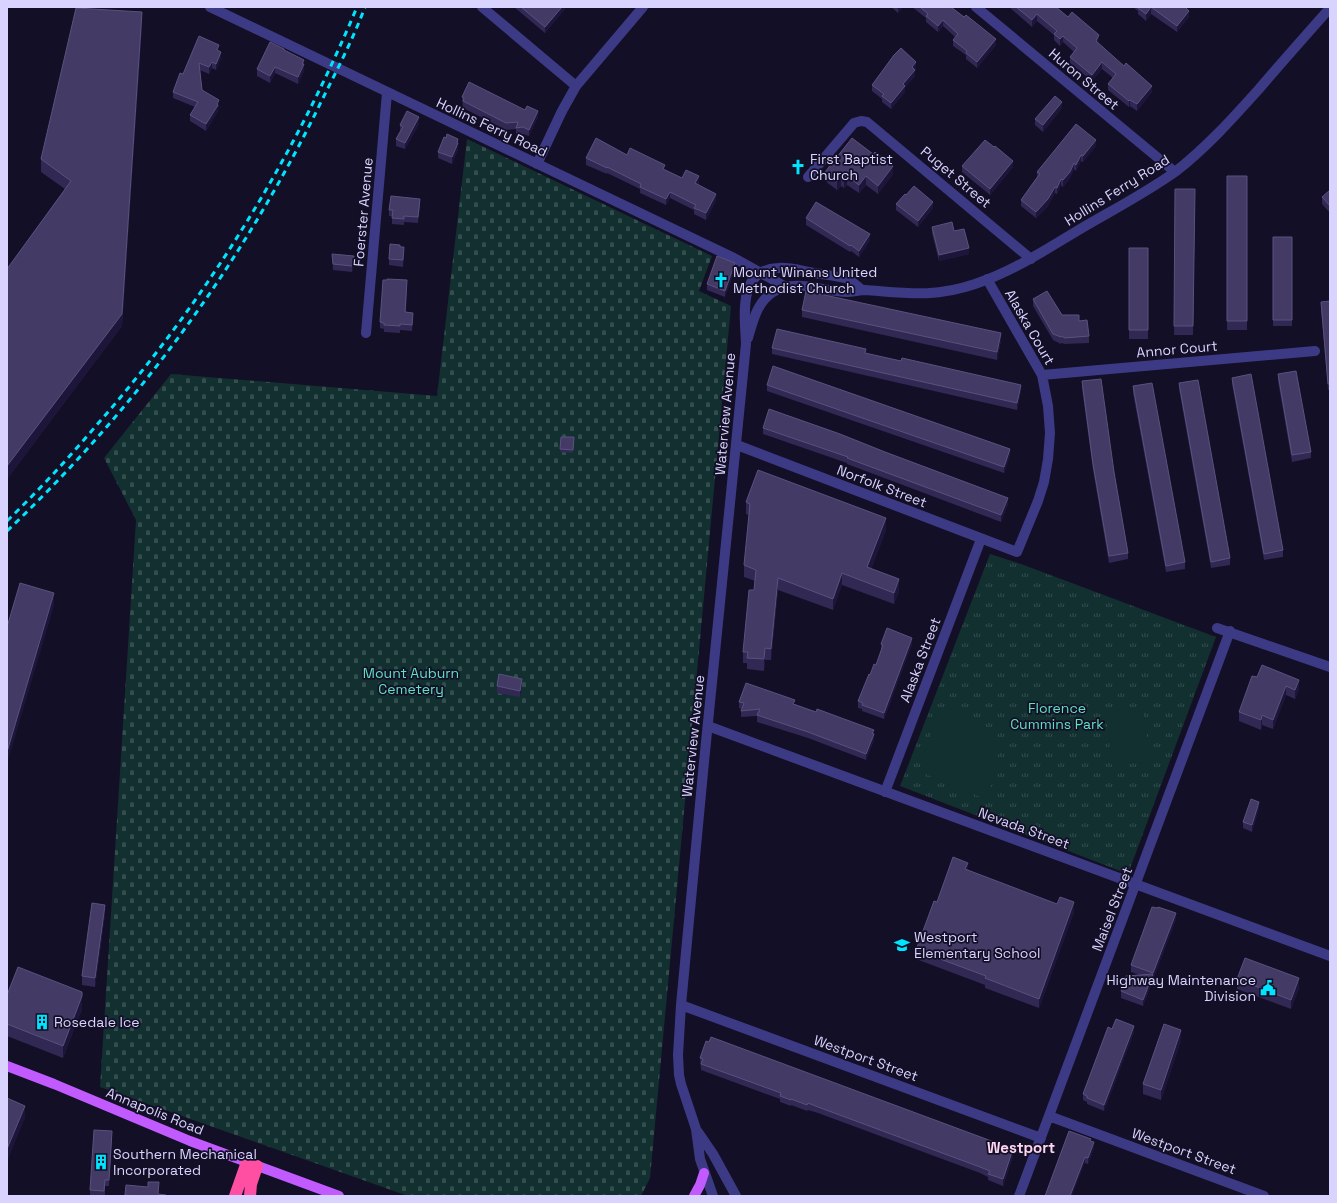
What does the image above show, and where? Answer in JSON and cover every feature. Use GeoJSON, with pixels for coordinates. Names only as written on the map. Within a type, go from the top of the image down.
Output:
{"type":"FeatureCollection","features":[{"type":"Feature","properties":{"kind":"highway"},"geometry":{"type":"LineString","coordinates":[[235,1196],[252,1164]]}},
{"type":"Feature","properties":{"kind":"highway"},"geometry":{"type":"LineString","coordinates":[[250,1196],[252,1164]]}},
{"type":"Feature","properties":{"kind":"main road","name":"Annapolis Road"},"geometry":{"type":"LineString","coordinates":[[7,1066],[190,1141],[339,1196]]}},
{"type":"Feature","properties":{"kind":"main road"},"geometry":{"type":"LineString","coordinates":[[694,1196],[704,1173]]}},
{"type":"Feature","properties":{"kind":"street","name":"Hollins Ferry Road"},"geometry":{"type":"LineString","coordinates":[[210,7],[734,258],[762,273],[782,288],[801,286],[847,292],[862,290],[906,294],[931,294],[955,290],[987,279],[1031,259],[1175,172],[1207,145],[1330,8]]}},
{"type":"Feature","properties":{"kind":"street"},"geometry":{"type":"LineString","coordinates":[[482,7],[576,86]]}},
{"type":"Feature","properties":{"kind":"street"},"geometry":{"type":"LineString","coordinates":[[537,164],[562,111],[576,86],[643,7]]}},
{"type":"Feature","properties":{"kind":"street","name":"Huron Street"},"geometry":{"type":"LineString","coordinates":[[976,7],[1175,172]]}},
{"type":"Feature","properties":{"kind":"street","name":"Foerster Avenue"},"geometry":{"type":"LineString","coordinates":[[366,333],[387,93]]}},
{"type":"Feature","properties":{"kind":"street","name":"Puget Street"},"geometry":{"type":"LineString","coordinates":[[808,177],[854,123],[861,121],[867,122],[1031,259]]}},
{"type":"Feature","properties":{"kind":"street","name":"Hollins Ferry Road"},"geometry":{"type":"LineString","coordinates":[[762,273],[777,268],[791,269],[847,279],[862,290]]}},
{"type":"Feature","properties":{"kind":"street","name":"Waterview Avenue"},"geometry":{"type":"LineString","coordinates":[[713,1196],[700,1159],[696,1129],[679,1075],[678,1055],[681,1005],[746,344],[744,304],[745,296],[750,284],[762,273]]}},
{"type":"Feature","properties":{"kind":"street","name":"Alaska Court"},"geometry":{"type":"LineString","coordinates":[[987,279],[1042,375],[1048,406],[1050,433],[1044,482],[1038,501],[1017,552]]}},
{"type":"Feature","properties":{"kind":"street","name":"Waterview Avenue"},"geometry":{"type":"LineString","coordinates":[[746,344],[759,306],[769,295],[782,288]]}},
{"type":"Feature","properties":{"kind":"street","name":"Annor Court"},"geometry":{"type":"LineString","coordinates":[[1042,375],[1315,351]]}},
{"type":"Feature","properties":{"kind":"street","name":"Norfolk Street"},"geometry":{"type":"LineString","coordinates":[[736,445],[1017,552]]}},
{"type":"Feature","properties":{"kind":"street","name":"Alaska Street"},"geometry":{"type":"LineString","coordinates":[[885,792],[981,539]]}},
{"type":"Feature","properties":{"kind":"street"},"geometry":{"type":"LineString","coordinates":[[1217,628],[1230,631],[1330,667]]}},
{"type":"Feature","properties":{"kind":"street","name":"Maisel Street"},"geometry":{"type":"LineString","coordinates":[[1019,1196],[1230,631]]}},
{"type":"Feature","properties":{"kind":"street","name":"Nevada Street"},"geometry":{"type":"LineString","coordinates":[[708,726],[1330,956]]}},
{"type":"Feature","properties":{"kind":"street","name":"Westport Street"},"geometry":{"type":"LineString","coordinates":[[681,1005],[1041,1138]]}},
{"type":"Feature","properties":{"kind":"street","name":"Westport Street"},"geometry":{"type":"LineString","coordinates":[[1049,1116],[1264,1196]]}},
{"type":"Feature","properties":{"kind":"street","name":"Waterview Avenue"},"geometry":{"type":"LineString","coordinates":[[696,1129],[713,1154],[736,1196]]}},
{"type":"Feature","properties":{"kind":"green space","name":"Mount Auburn Cemetery"},"geometry":{"type":"Polygon","coordinates":[[[467,139],[712,256],[699,291],[731,306],[650,1178],[641,1196],[408,1196],[100,1087],[136,520],[104,458],[171,374],[437,396],[467,139]]]}},
{"type":"Feature","properties":{"kind":"green space","name":"Florence Cummins Park"},"geometry":{"type":"Polygon","coordinates":[[[990,554],[1021,564],[1216,637],[1128,874],[900,786],[990,554]]]}},
{"type":"Feature","properties":{"kind":"green space"},"geometry":{"type":"Polygon","coordinates":[[[941,708],[961,713],[976,720],[986,727],[995,739],[998,756],[996,778],[983,798],[925,774],[920,763],[941,708]]]}},
{"type":"Feature","properties":{"kind":"green space"},"geometry":{"type":"Polygon","coordinates":[[[1143,710],[1150,761],[1112,766],[1106,715],[1143,710]]]}},
{"type":"Feature","properties":{"kind":"building"},"geometry":{"type":"Polygon","coordinates":[[[521,7],[562,7],[545,27],[521,7]]]}},
{"type":"Feature","properties":{"kind":"building"},"geometry":{"type":"Polygon","coordinates":[[[920,7],[951,7],[964,17],[966,15],[996,39],[977,62],[966,53],[967,51],[953,40],[958,34],[943,20],[938,26],[926,16],[928,14],[920,7]]]}},
{"type":"Feature","properties":{"kind":"building"},"geometry":{"type":"Polygon","coordinates":[[[1016,7],[1056,7],[1068,17],[1072,12],[1099,35],[1096,41],[1124,66],[1126,63],[1152,86],[1137,104],[1130,100],[1129,101],[1108,84],[1116,74],[1102,62],[1092,75],[1070,57],[1077,48],[1063,36],[1060,39],[1054,34],[1057,31],[1037,14],[1032,20],[1016,7]]]}},
{"type":"Feature","properties":{"kind":"building"},"geometry":{"type":"Polygon","coordinates":[[[1151,7],[1146,14],[1138,8],[1151,7]]]}},
{"type":"Feature","properties":{"kind":"building"},"geometry":{"type":"Polygon","coordinates":[[[1151,7],[1185,7],[1189,11],[1177,26],[1151,7]]]}},
{"type":"Feature","properties":{"kind":"building"},"geometry":{"type":"Polygon","coordinates":[[[76,8],[142,12],[122,314],[7,466],[7,269],[71,181],[41,159],[76,8]]]}},
{"type":"Feature","properties":{"kind":"building"},"geometry":{"type":"Polygon","coordinates":[[[199,36],[219,45],[217,50],[221,52],[216,64],[212,62],[209,67],[199,63],[202,90],[219,100],[218,105],[206,124],[190,115],[198,102],[173,92],[180,73],[183,74],[199,36]]]}},
{"type":"Feature","properties":{"kind":"building"},"geometry":{"type":"Polygon","coordinates":[[[270,42],[304,60],[302,64],[304,64],[298,77],[275,67],[270,76],[257,69],[270,42]]]}},
{"type":"Feature","properties":{"kind":"building"},"geometry":{"type":"Polygon","coordinates":[[[901,48],[916,62],[912,67],[915,70],[903,84],[905,86],[891,103],[882,96],[884,94],[872,85],[901,48]]]}},
{"type":"Feature","properties":{"kind":"building"},"geometry":{"type":"Polygon","coordinates":[[[469,82],[525,110],[527,106],[538,111],[529,130],[523,127],[516,128],[518,122],[506,123],[463,101],[464,98],[462,97],[469,82]]]}},
{"type":"Feature","properties":{"kind":"building"},"geometry":{"type":"Polygon","coordinates":[[[1055,96],[1062,102],[1043,125],[1035,119],[1055,96]]]}},
{"type":"Feature","properties":{"kind":"building"},"geometry":{"type":"Polygon","coordinates":[[[407,111],[419,117],[405,143],[396,139],[403,127],[400,125],[407,111]]]}},
{"type":"Feature","properties":{"kind":"building"},"geometry":{"type":"Polygon","coordinates":[[[1076,124],[1096,140],[1083,156],[1081,155],[1076,165],[1074,163],[1070,172],[1063,180],[1061,179],[1057,188],[1055,187],[1048,199],[1036,212],[1021,200],[1040,174],[1037,172],[1076,124]]]}},
{"type":"Feature","properties":{"kind":"building"},"geometry":{"type":"Polygon","coordinates":[[[447,134],[458,139],[458,143],[452,157],[438,152],[444,137],[446,138],[447,134]]]}},
{"type":"Feature","properties":{"kind":"building"},"geometry":{"type":"Polygon","coordinates":[[[596,138],[627,155],[630,148],[665,165],[663,169],[682,178],[686,170],[699,176],[695,183],[716,194],[706,213],[694,208],[696,205],[670,192],[666,199],[640,187],[641,184],[586,158],[596,138]]]}},
{"type":"Feature","properties":{"kind":"building"},"geometry":{"type":"Polygon","coordinates":[[[852,138],[873,154],[875,152],[893,166],[878,186],[866,176],[859,185],[847,176],[844,180],[841,177],[837,182],[825,172],[852,138]]]}},
{"type":"Feature","properties":{"kind":"building"},"geometry":{"type":"Polygon","coordinates":[[[985,140],[1013,161],[990,189],[962,166],[985,140]]]}},
{"type":"Feature","properties":{"kind":"building"},"geometry":{"type":"Polygon","coordinates":[[[1227,176],[1247,176],[1247,321],[1227,321],[1227,176]]]}},
{"type":"Feature","properties":{"kind":"building"},"geometry":{"type":"Polygon","coordinates":[[[914,186],[933,202],[918,221],[896,204],[914,186]]]}},
{"type":"Feature","properties":{"kind":"building"},"geometry":{"type":"Polygon","coordinates":[[[1175,189],[1195,189],[1193,326],[1174,326],[1175,189]]]}},
{"type":"Feature","properties":{"kind":"building"},"geometry":{"type":"Polygon","coordinates":[[[1330,190],[1330,206],[1322,197],[1330,190]]]}},
{"type":"Feature","properties":{"kind":"building"},"geometry":{"type":"Polygon","coordinates":[[[391,196],[420,199],[418,217],[404,216],[404,219],[392,218],[393,210],[389,210],[391,196]]]}},
{"type":"Feature","properties":{"kind":"building"},"geometry":{"type":"Polygon","coordinates":[[[816,202],[870,234],[859,251],[806,218],[816,202]]]}},
{"type":"Feature","properties":{"kind":"building"},"geometry":{"type":"Polygon","coordinates":[[[952,222],[954,231],[964,229],[969,248],[939,255],[932,227],[952,222]]]}},
{"type":"Feature","properties":{"kind":"building"},"geometry":{"type":"Polygon","coordinates":[[[1273,237],[1292,237],[1292,320],[1273,320],[1273,237]]]}},
{"type":"Feature","properties":{"kind":"building"},"geometry":{"type":"Polygon","coordinates":[[[390,244],[404,247],[403,260],[389,259],[390,244]]]}},
{"type":"Feature","properties":{"kind":"building"},"geometry":{"type":"Polygon","coordinates":[[[1129,248],[1148,248],[1148,330],[1129,330],[1129,248]]]}},
{"type":"Feature","properties":{"kind":"building"},"geometry":{"type":"Polygon","coordinates":[[[332,254],[354,256],[352,266],[333,264],[332,254]]]}},
{"type":"Feature","properties":{"kind":"building","name":"Mount Winans United Methodist Church"},"geometry":{"type":"Polygon","coordinates":[[[717,256],[735,263],[725,291],[707,284],[717,256]]]}},
{"type":"Feature","properties":{"kind":"building"},"geometry":{"type":"Polygon","coordinates":[[[383,280],[407,280],[405,312],[413,313],[412,325],[384,325],[384,323],[380,322],[383,280]]]}},
{"type":"Feature","properties":{"kind":"building"},"geometry":{"type":"Polygon","coordinates":[[[806,291],[1001,333],[997,352],[802,310],[806,291]]]}},
{"type":"Feature","properties":{"kind":"building"},"geometry":{"type":"Polygon","coordinates":[[[1047,291],[1062,315],[1079,315],[1079,321],[1087,320],[1089,336],[1065,338],[1053,334],[1033,299],[1047,291]]]}},
{"type":"Feature","properties":{"kind":"building"},"geometry":{"type":"Polygon","coordinates":[[[1330,301],[1330,384],[1328,384],[1321,302],[1330,301]]]}},
{"type":"Feature","properties":{"kind":"building"},"geometry":{"type":"Polygon","coordinates":[[[777,329],[866,349],[865,353],[901,361],[902,358],[1021,385],[1017,403],[772,348],[777,329]]]}},
{"type":"Feature","properties":{"kind":"building"},"geometry":{"type":"Polygon","coordinates":[[[773,366],[1010,449],[1004,467],[767,385],[773,366]]]}},
{"type":"Feature","properties":{"kind":"building"},"geometry":{"type":"Polygon","coordinates":[[[1296,371],[1311,452],[1292,455],[1278,374],[1296,371]]]}},
{"type":"Feature","properties":{"kind":"building"},"geometry":{"type":"Polygon","coordinates":[[[1251,374],[1283,550],[1264,554],[1232,378],[1251,374]]]}},
{"type":"Feature","properties":{"kind":"building"},"geometry":{"type":"Polygon","coordinates":[[[1101,379],[1114,472],[1128,553],[1109,556],[1093,464],[1082,381],[1101,379]]]}},
{"type":"Feature","properties":{"kind":"building"},"geometry":{"type":"Polygon","coordinates":[[[1198,380],[1230,558],[1211,562],[1179,383],[1198,380]]]}},
{"type":"Feature","properties":{"kind":"building"},"geometry":{"type":"Polygon","coordinates":[[[1152,383],[1185,562],[1166,566],[1133,386],[1152,383]]]}},
{"type":"Feature","properties":{"kind":"building"},"geometry":{"type":"Polygon","coordinates":[[[769,409],[840,434],[1008,498],[1001,515],[847,458],[848,457],[763,428],[769,409]]]}},
{"type":"Feature","properties":{"kind":"building"},"geometry":{"type":"Polygon","coordinates":[[[561,437],[574,437],[573,450],[560,449],[561,437]]]}},
{"type":"Feature","properties":{"kind":"building"},"geometry":{"type":"Polygon","coordinates":[[[758,470],[886,518],[867,567],[899,579],[894,593],[842,573],[833,599],[778,578],[771,649],[765,648],[764,659],[747,658],[748,652],[743,652],[749,590],[754,590],[756,570],[744,565],[750,504],[746,502],[758,470]]]}},
{"type":"Feature","properties":{"kind":"building"},"geometry":{"type":"Polygon","coordinates":[[[20,583],[54,593],[7,752],[7,627],[20,583]]]}},
{"type":"Feature","properties":{"kind":"building"},"geometry":{"type":"Polygon","coordinates":[[[887,628],[912,638],[884,713],[862,705],[863,703],[858,701],[874,664],[876,665],[887,628]]]}},
{"type":"Feature","properties":{"kind":"building"},"geometry":{"type":"Polygon","coordinates":[[[1262,665],[1299,680],[1295,690],[1286,686],[1273,720],[1262,715],[1261,720],[1239,712],[1252,676],[1257,677],[1262,665]]]}},
{"type":"Feature","properties":{"kind":"building"},"geometry":{"type":"Polygon","coordinates":[[[499,674],[522,679],[520,691],[497,686],[499,674]]]}},
{"type":"Feature","properties":{"kind":"building"},"geometry":{"type":"Polygon","coordinates":[[[746,683],[795,700],[793,704],[816,712],[817,709],[874,730],[872,733],[874,734],[866,754],[757,715],[760,709],[741,711],[744,703],[739,702],[746,683]]]}},
{"type":"Feature","properties":{"kind":"building"},"geometry":{"type":"Polygon","coordinates":[[[1251,799],[1259,802],[1252,825],[1243,822],[1251,799]]]}},
{"type":"Feature","properties":{"kind":"building"},"geometry":{"type":"Polygon","coordinates":[[[953,857],[968,863],[965,869],[1057,904],[1060,897],[1074,902],[1039,999],[985,978],[986,976],[916,950],[934,901],[937,902],[953,857]]]}},
{"type":"Feature","properties":{"kind":"building"},"geometry":{"type":"Polygon","coordinates":[[[92,903],[105,905],[95,978],[82,976],[92,903]]]}},
{"type":"Feature","properties":{"kind":"building"},"geometry":{"type":"Polygon","coordinates":[[[1152,907],[1158,907],[1176,913],[1153,973],[1131,965],[1152,907]]]}},
{"type":"Feature","properties":{"kind":"building"},"geometry":{"type":"Polygon","coordinates":[[[1245,958],[1299,978],[1291,1000],[1237,979],[1245,958]]]}},
{"type":"Feature","properties":{"kind":"building","name":"Rosedale Ice"},"geometry":{"type":"Polygon","coordinates":[[[18,967],[82,992],[82,996],[63,1046],[7,1024],[7,995],[18,967]]]}},
{"type":"Feature","properties":{"kind":"building"},"geometry":{"type":"Polygon","coordinates":[[[1153,974],[1143,1000],[1121,991],[1126,976],[1153,974]]]}},
{"type":"Feature","properties":{"kind":"building"},"geometry":{"type":"Polygon","coordinates":[[[1116,1019],[1134,1026],[1104,1105],[1087,1098],[1087,1096],[1083,1094],[1108,1027],[1112,1029],[1116,1019]]]}},
{"type":"Feature","properties":{"kind":"building"},"geometry":{"type":"Polygon","coordinates":[[[1164,1024],[1181,1030],[1161,1090],[1143,1084],[1164,1024]]]}},
{"type":"Feature","properties":{"kind":"building"},"geometry":{"type":"Polygon","coordinates":[[[711,1037],[1013,1149],[1003,1179],[988,1174],[990,1171],[980,1167],[808,1103],[807,1105],[780,1096],[781,1093],[701,1064],[703,1059],[700,1058],[706,1041],[709,1042],[711,1037]]]}},
{"type":"Feature","properties":{"kind":"building"},"geometry":{"type":"Polygon","coordinates":[[[7,1098],[25,1106],[7,1149],[7,1098]]]}},
{"type":"Feature","properties":{"kind":"building","name":"Southern Mechanical Incorporated"},"geometry":{"type":"Polygon","coordinates":[[[94,1130],[112,1131],[109,1180],[105,1180],[104,1191],[90,1190],[94,1130]]]}},
{"type":"Feature","properties":{"kind":"building"},"geometry":{"type":"Polygon","coordinates":[[[1069,1131],[1091,1139],[1090,1141],[1094,1142],[1088,1158],[1085,1157],[1070,1196],[1045,1196],[1069,1131]]]}},
{"type":"Feature","properties":{"kind":"building"},"geometry":{"type":"Polygon","coordinates":[[[148,1182],[159,1182],[158,1194],[166,1196],[125,1195],[126,1185],[148,1187],[148,1182]]]}},
{"type":"Feature","properties":{"kind":"railway"},"geometry":{"type":"LineString","coordinates":[[7,521],[63,463],[135,379],[209,280],[243,228],[305,120],[357,7]]}},
{"type":"Feature","properties":{"kind":"railway"},"geometry":{"type":"LineString","coordinates":[[7,531],[55,484],[143,383],[184,330],[222,275],[258,218],[291,160],[345,54],[365,7]]}},
{"type":"Feature","properties":{"kind":"place","name":"First Baptist Church"},"geometry":{"type":"Point","coordinates":[798,167]}},
{"type":"Feature","properties":{"kind":"place","name":"Mount Winans United Methodist Church"},"geometry":{"type":"Point","coordinates":[721,280]}},
{"type":"Feature","properties":{"kind":"place","name":"Westport Elementary School"},"geometry":{"type":"Point","coordinates":[902,945]}},
{"type":"Feature","properties":{"kind":"place","name":"Highway Maintenance Division"},"geometry":{"type":"Point","coordinates":[1268,988]}},
{"type":"Feature","properties":{"kind":"place","name":"Rosedale Ice"},"geometry":{"type":"Point","coordinates":[42,1022]}},
{"type":"Feature","properties":{"kind":"place","name":"Southern Mechanical Incorporated"},"geometry":{"type":"Point","coordinates":[101,1162]}},
{"type":"Feature","properties":{"kind":"district","name":"Westport"},"geometry":{"type":"Point","coordinates":[1021,1148]}}]}
